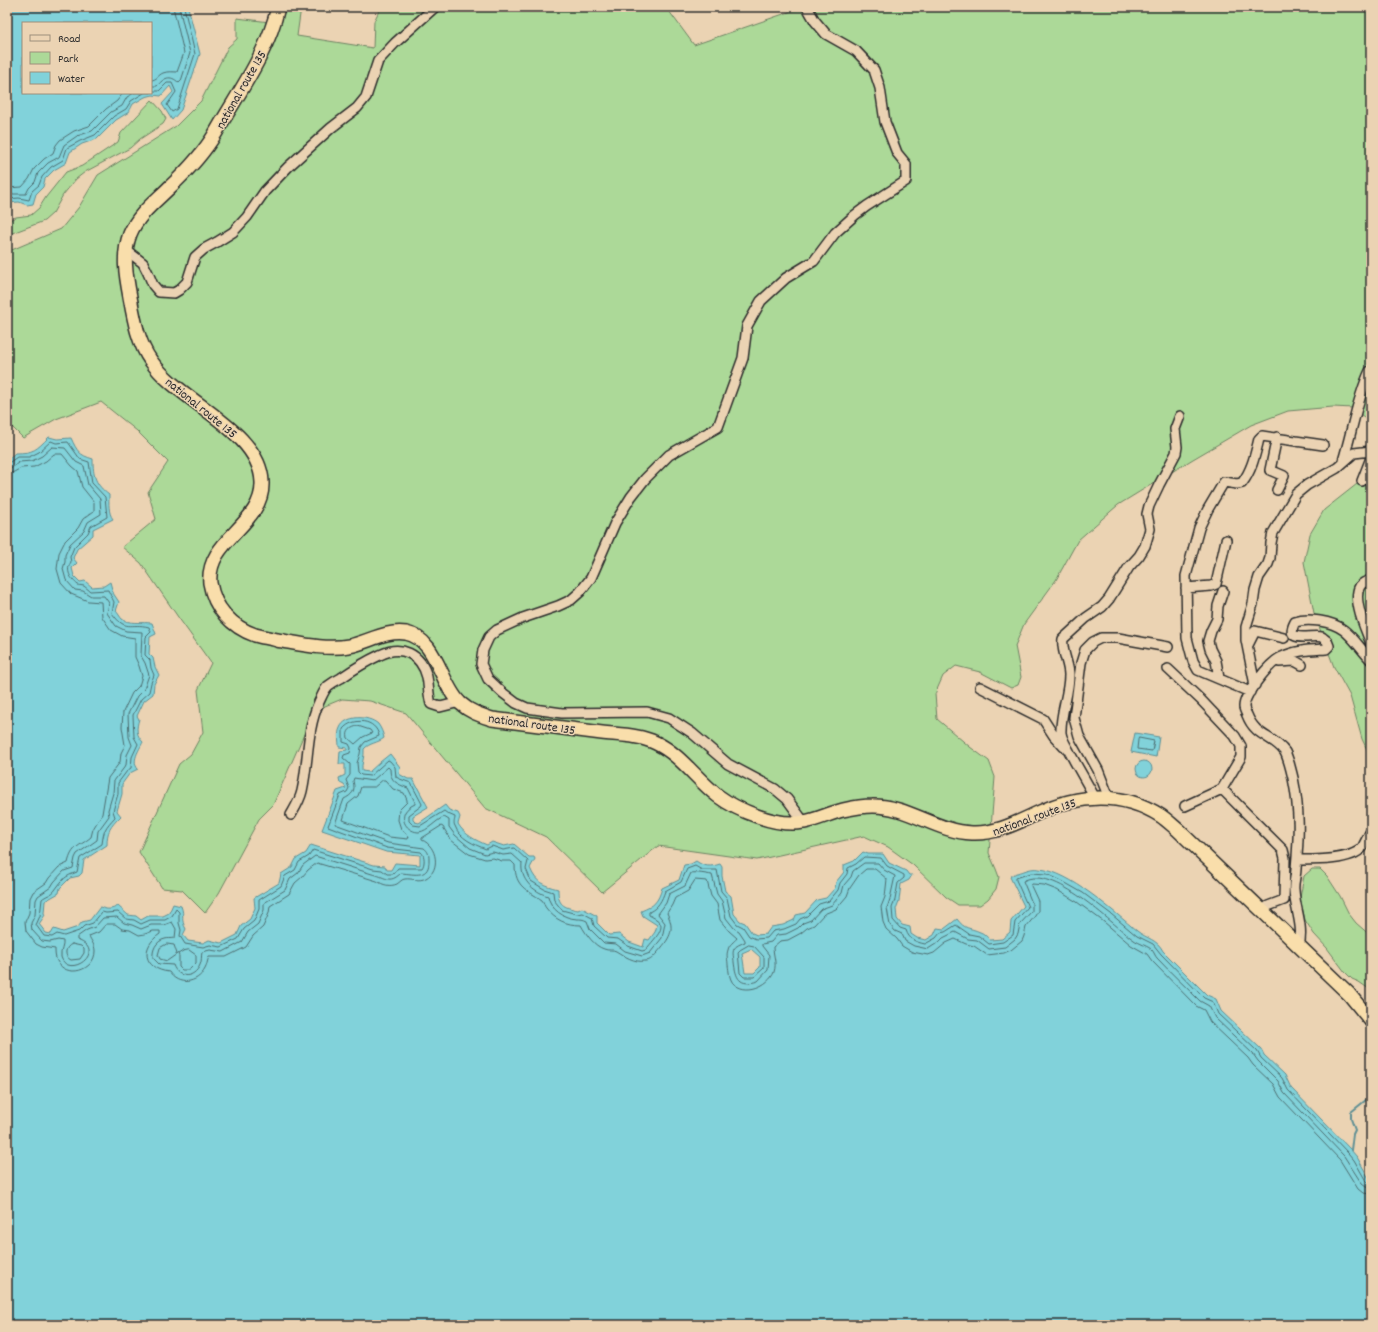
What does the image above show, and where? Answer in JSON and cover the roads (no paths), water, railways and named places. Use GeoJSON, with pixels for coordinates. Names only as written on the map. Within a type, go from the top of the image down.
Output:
{"type":"FeatureCollection","features":[{"type":"Feature","properties":{"kind":"highway","name":"national route 135"},"geometry":{"type":"LineString","coordinates":[[278,7],[275,23],[262,51],[215,134],[206,148],[190,167],[151,205],[139,219],[131,233],[126,250],[125,261],[127,282],[139,336],[150,361],[169,381],[188,397],[232,430],[252,452],[260,468],[262,482],[261,494],[256,506],[250,517],[216,553],[212,563],[210,576],[211,588],[216,603],[222,613],[232,623],[255,635],[312,646],[351,646],[383,634],[408,633],[419,639],[431,652],[448,685],[460,702],[474,713],[492,720],[646,738],[670,751],[717,795],[737,808],[758,817],[776,821],[793,823],[804,822],[842,810],[873,806],[900,811],[962,832],[986,833],[1001,830],[1069,801],[1109,798],[1140,806],[1162,817],[1189,840],[1349,994],[1371,1021]]}},
{"type":"Feature","properties":{"kind":"street"},"geometry":{"type":"LineString","coordinates":[[126,250],[143,263],[152,285],[159,292],[174,293],[179,290],[187,282],[195,257],[204,249],[233,232],[247,217],[265,191],[288,167],[331,128],[357,108],[366,97],[378,61],[395,43],[435,7]]}},
{"type":"Feature","properties":{"kind":"street"},"geometry":{"type":"LineString","coordinates":[[804,822],[787,799],[775,789],[728,764],[692,733],[669,718],[647,712],[562,713],[527,708],[516,703],[502,693],[488,679],[481,664],[483,650],[489,637],[497,630],[523,618],[558,606],[571,600],[580,592],[591,578],[615,523],[645,480],[669,455],[718,428],[743,358],[746,326],[761,301],[786,278],[814,261],[835,233],[855,215],[906,181],[906,164],[897,153],[885,122],[880,88],[874,70],[856,51],[826,34],[815,21],[807,7]]}},
{"type":"Feature","properties":{"kind":"street"},"geometry":{"type":"LineString","coordinates":[[1343,461],[1361,395],[1371,371]]}},
{"type":"Feature","properties":{"kind":"street"},"geometry":{"type":"LineString","coordinates":[[1095,798],[1069,751],[1061,732],[1069,675],[1062,640],[1086,618],[1102,607],[1109,599],[1126,570],[1139,556],[1145,546],[1150,529],[1148,514],[1149,506],[1176,453],[1177,447],[1175,429],[1180,416]]}},
{"type":"Feature","properties":{"kind":"street"},"geometry":{"type":"LineString","coordinates":[[1252,688],[1198,670],[1193,661],[1187,638],[1186,576],[1199,528],[1224,482],[1237,484],[1242,483],[1247,477],[1253,464],[1259,439],[1262,436],[1323,445]]}},
{"type":"Feature","properties":{"kind":"street"},"geometry":{"type":"LineString","coordinates":[[1277,438],[1270,470],[1284,476],[1277,490]]}},
{"type":"Feature","properties":{"kind":"street"},"geometry":{"type":"LineString","coordinates":[[1252,688],[1246,627],[1259,577],[1268,564],[1270,558],[1273,533],[1296,494],[1307,485],[1337,468],[1343,461],[1354,453],[1371,451]]}},
{"type":"Feature","properties":{"kind":"street"},"geometry":{"type":"LineString","coordinates":[[1362,481],[1371,458]]}},
{"type":"Feature","properties":{"kind":"street"},"geometry":{"type":"LineString","coordinates":[[1186,588],[1211,586],[1216,584],[1226,540]]}},
{"type":"Feature","properties":{"kind":"street"},"geometry":{"type":"LineString","coordinates":[[1370,639],[1365,629],[1357,598],[1360,586],[1364,582],[1371,580]]}},
{"type":"Feature","properties":{"kind":"street"},"geometry":{"type":"LineString","coordinates":[[1219,678],[1216,661],[1208,641],[1217,619],[1218,606],[1223,591]]}},
{"type":"Feature","properties":{"kind":"street"},"geometry":{"type":"LineString","coordinates":[[1299,946],[1301,926],[1294,889],[1300,825],[1299,810],[1285,752],[1258,732],[1251,724],[1244,708],[1245,702],[1252,688],[1281,657],[1305,650],[1326,649],[1329,646],[1327,640],[1322,637],[1314,636],[1300,638],[1295,635],[1292,632],[1292,628],[1295,622],[1308,620],[1328,622],[1340,627],[1371,660]]}},
{"type":"Feature","properties":{"kind":"street"},"geometry":{"type":"LineString","coordinates":[[1248,645],[1255,631],[1284,638]]}},
{"type":"Feature","properties":{"kind":"street"},"geometry":{"type":"LineString","coordinates":[[1109,798],[1098,770],[1079,736],[1074,718],[1081,663],[1085,650],[1093,642],[1101,638],[1118,638],[1168,647]]}},
{"type":"Feature","properties":{"kind":"street"},"geometry":{"type":"LineString","coordinates":[[291,815],[299,802],[302,791],[307,745],[314,712],[328,686],[377,656],[389,650],[398,650],[406,651],[417,659],[424,669],[431,704],[440,707],[460,702]]}},
{"type":"Feature","properties":{"kind":"street"},"geometry":{"type":"LineString","coordinates":[[1274,663],[1295,661],[1302,665]]}},
{"type":"Feature","properties":{"kind":"street"},"geometry":{"type":"LineString","coordinates":[[1168,669],[1201,700],[1238,740],[1241,746],[1241,757],[1222,789],[1185,806]]}},
{"type":"Feature","properties":{"kind":"street"},"geometry":{"type":"LineString","coordinates":[[980,687],[1043,718],[1054,736],[1069,751]]}},
{"type":"Feature","properties":{"kind":"street"},"geometry":{"type":"LineString","coordinates":[[1222,789],[1283,850],[1285,858],[1284,900],[1268,906],[1262,911]]}},
{"type":"Feature","properties":{"kind":"street"},"geometry":{"type":"LineString","coordinates":[[1297,860],[1326,859],[1355,853],[1362,848],[1371,831]]}},
{"type":"Feature","properties":{"kind":"water"},"geometry":{"type":"Polygon","coordinates":[[[7,7],[188,7],[200,54],[181,110],[172,120],[162,104],[173,92],[170,86],[161,96],[153,95],[145,97],[133,104],[129,112],[116,120],[97,139],[82,144],[70,152],[66,163],[54,170],[45,179],[43,187],[36,194],[33,204],[27,205],[19,202],[7,203],[7,7]]]}},
{"type":"Feature","properties":{"kind":"water"},"geometry":{"type":"Polygon","coordinates":[[[49,437],[57,439],[71,438],[79,452],[84,456],[93,459],[94,475],[101,487],[109,495],[111,517],[113,519],[93,529],[93,535],[77,549],[73,558],[77,563],[72,568],[74,576],[80,582],[85,581],[92,587],[104,586],[110,582],[113,593],[119,602],[116,611],[124,621],[152,623],[156,634],[150,637],[149,654],[153,658],[159,675],[154,684],[153,694],[144,701],[137,716],[139,719],[137,732],[143,742],[135,759],[138,769],[130,773],[122,784],[122,794],[117,811],[121,816],[110,829],[107,845],[84,860],[82,873],[79,876],[70,878],[60,888],[59,893],[45,901],[45,915],[39,924],[46,933],[51,934],[54,929],[63,932],[78,927],[82,922],[90,920],[100,907],[109,909],[118,906],[128,915],[136,916],[141,920],[148,916],[163,916],[169,913],[173,904],[181,906],[183,912],[183,923],[186,929],[183,935],[188,941],[203,943],[209,940],[221,943],[237,935],[241,926],[250,919],[255,908],[254,898],[279,883],[281,874],[292,867],[296,859],[306,853],[311,845],[374,865],[385,866],[387,870],[391,870],[395,863],[420,865],[420,855],[386,852],[322,830],[337,791],[346,788],[340,783],[339,778],[345,775],[345,764],[339,764],[340,751],[347,750],[347,748],[339,747],[339,730],[347,721],[357,718],[374,721],[378,724],[384,738],[368,745],[364,749],[362,771],[369,772],[390,754],[400,767],[399,774],[408,779],[413,779],[428,807],[413,816],[413,820],[415,822],[419,823],[445,805],[449,810],[458,813],[460,817],[458,824],[474,839],[487,845],[492,842],[504,846],[514,844],[529,857],[534,857],[535,859],[530,868],[532,873],[541,883],[558,889],[559,899],[562,904],[569,908],[578,910],[582,908],[597,916],[597,923],[609,935],[619,934],[629,942],[643,947],[645,939],[649,940],[655,932],[657,925],[643,916],[641,911],[655,903],[662,888],[679,880],[684,865],[691,864],[696,861],[708,866],[720,864],[722,867],[725,891],[731,896],[734,914],[740,921],[745,923],[752,933],[757,935],[766,934],[771,927],[783,925],[794,920],[796,915],[805,913],[817,900],[826,898],[835,888],[836,882],[844,872],[844,865],[854,861],[863,852],[868,854],[883,854],[889,863],[906,871],[909,875],[912,875],[909,880],[901,884],[899,901],[896,909],[897,919],[902,925],[910,927],[911,934],[917,938],[926,940],[934,935],[937,928],[944,929],[957,919],[965,927],[985,935],[990,940],[1002,939],[1010,932],[1011,921],[1024,906],[1010,877],[1032,869],[1051,871],[1078,884],[1141,934],[1158,944],[1163,951],[1207,995],[1216,999],[1221,1011],[1261,1049],[1264,1055],[1285,1075],[1291,1088],[1357,1157],[1371,1182],[1371,1325],[7,1325],[7,460],[15,453],[31,451],[38,448],[49,437]],[[751,949],[742,953],[745,973],[754,973],[760,967],[760,957],[751,949]]]}},
{"type":"Feature","properties":{"kind":"water"},"geometry":{"type":"Polygon","coordinates":[[[1135,733],[1159,737],[1156,757],[1131,752],[1135,733]]]}},
{"type":"Feature","properties":{"kind":"water"},"geometry":{"type":"Polygon","coordinates":[[[1144,761],[1151,766],[1152,769],[1147,776],[1144,777],[1137,772],[1136,769],[1141,762],[1144,761]]]}},
{"type":"Feature","properties":{"kind":"waterway"},"geometry":{"type":"LineString","coordinates":[[1351,1150],[1355,1130],[1351,1119],[1351,1112],[1371,1096]]}}]}
